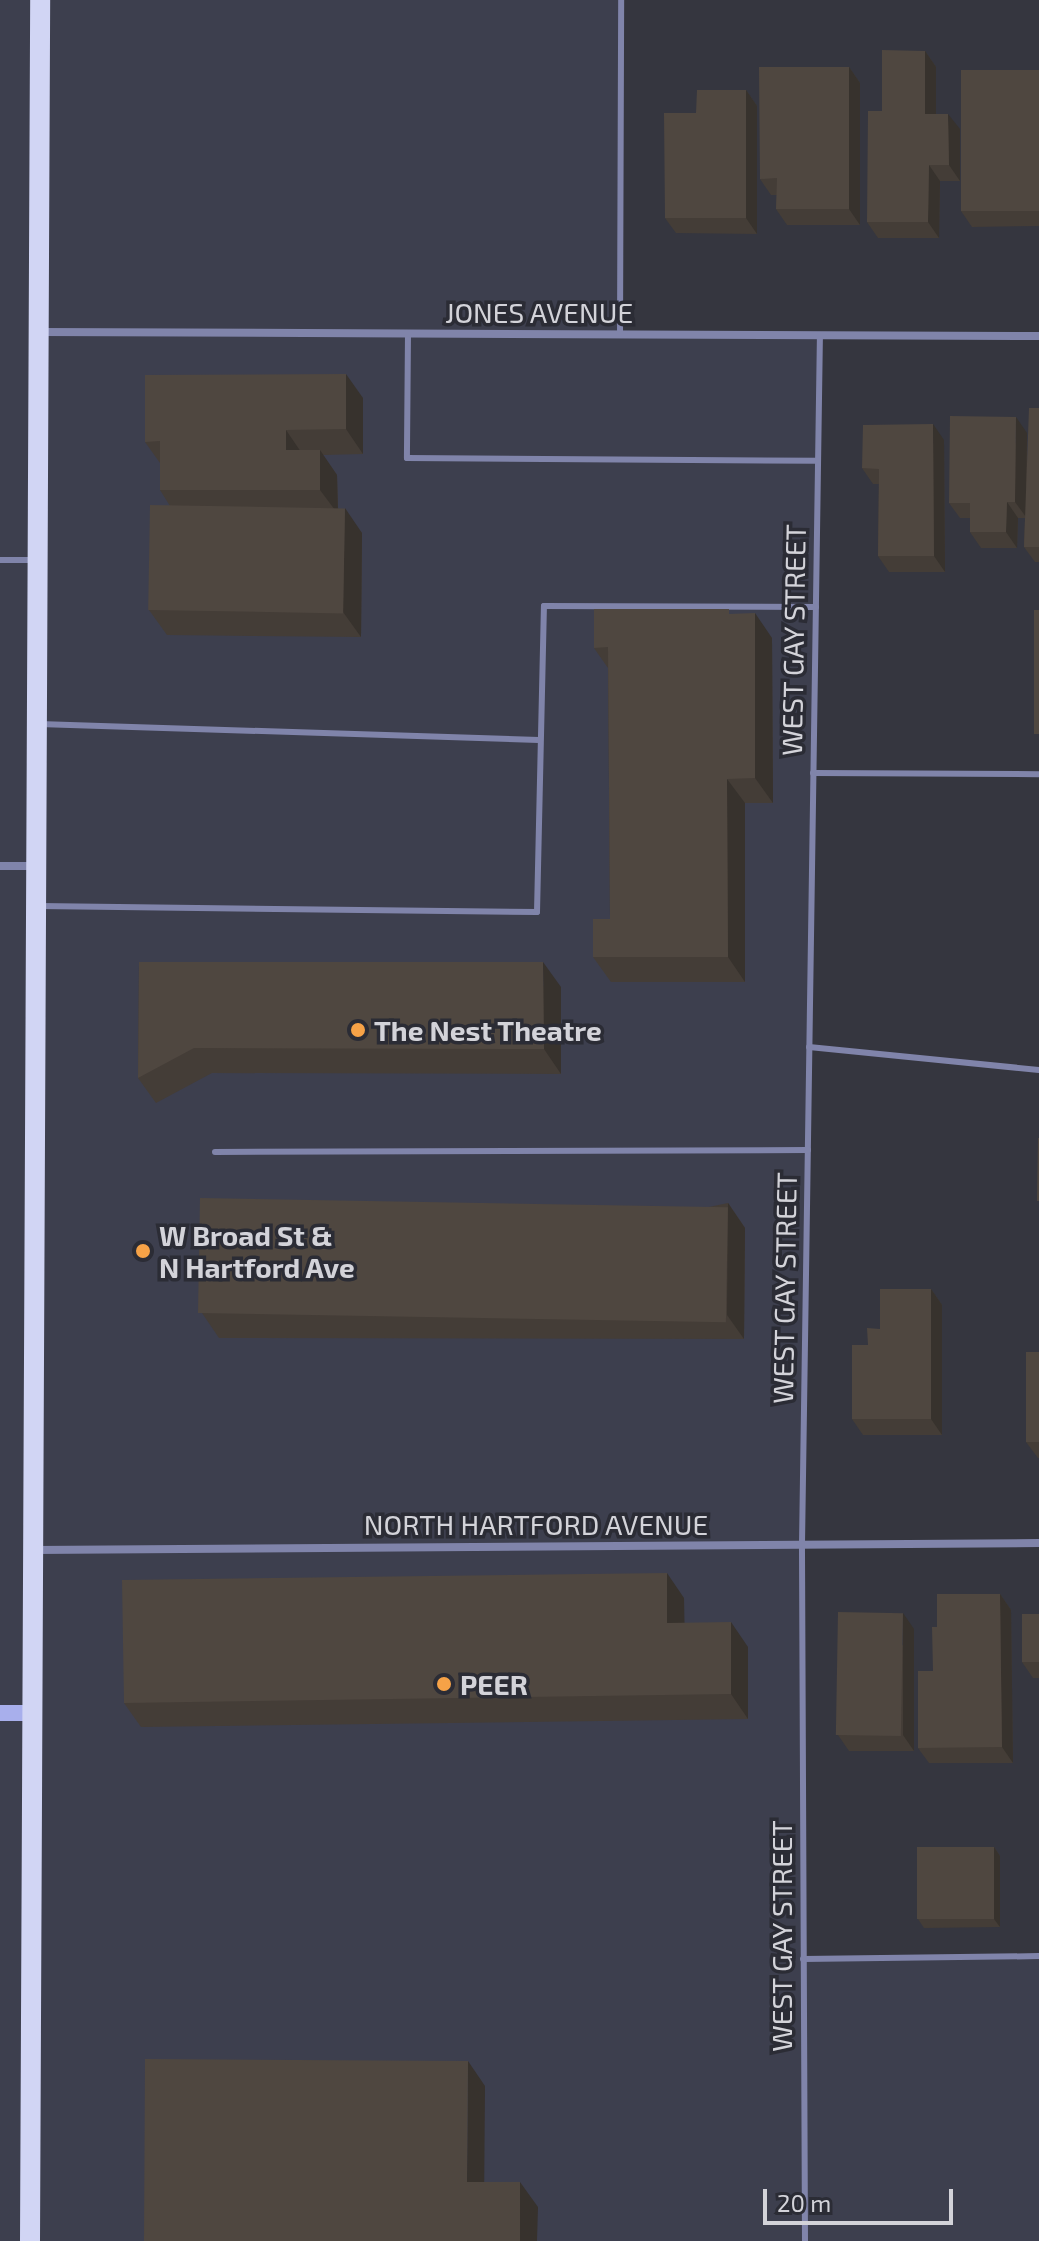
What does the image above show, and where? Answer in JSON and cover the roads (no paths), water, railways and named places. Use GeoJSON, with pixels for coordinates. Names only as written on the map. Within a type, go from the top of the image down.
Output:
{"type":"FeatureCollection","features":[{"type":"Feature","properties":{"kind":"main road"},"geometry":{"type":"LineString","coordinates":[[30,2241],[40,0]]}},
{"type":"Feature","properties":{"kind":"street","name":"JONES AVENUE"},"geometry":{"type":"LineString","coordinates":[[39,332],[1039,336]]}},
{"type":"Feature","properties":{"kind":"street"},"geometry":{"type":"LineString","coordinates":[[0,866],[35,866]]}},
{"type":"Feature","properties":{"kind":"street","name":"NORTH HARTFORD AVENUE"},"geometry":{"type":"LineString","coordinates":[[34,1550],[1039,1543]]}},
{"type":"Feature","properties":{"kind":"street"},"geometry":{"type":"LineString","coordinates":[[0,1713],[33,1713]]}},
{"type":"Feature","properties":{"kind":"lane"},"geometry":{"type":"LineString","coordinates":[[620,335],[621,0]]}},
{"type":"Feature","properties":{"kind":"lane"},"geometry":{"type":"LineString","coordinates":[[408,334],[407,458],[817,461]]}},
{"type":"Feature","properties":{"kind":"lane","name":"WEST GAY STREET"},"geometry":{"type":"LineString","coordinates":[[805,2241],[802,1544],[820,335]]}},
{"type":"Feature","properties":{"kind":"lane"},"geometry":{"type":"LineString","coordinates":[[0,560],[36,560]]}},
{"type":"Feature","properties":{"kind":"lane"},"geometry":{"type":"LineString","coordinates":[[35,906],[537,912],[544,606],[816,607]]}},
{"type":"Feature","properties":{"kind":"lane"},"geometry":{"type":"LineString","coordinates":[[36,724],[539,740]]}},
{"type":"Feature","properties":{"kind":"lane"},"geometry":{"type":"LineString","coordinates":[[813,773],[1039,774]]}},
{"type":"Feature","properties":{"kind":"lane"},"geometry":{"type":"LineString","coordinates":[[809,1047],[1039,1070]]}},
{"type":"Feature","properties":{"kind":"lane"},"geometry":{"type":"LineString","coordinates":[[215,1152],[808,1150]]}},
{"type":"Feature","properties":{"kind":"lane"},"geometry":{"type":"LineString","coordinates":[[803,1959],[1039,1956]]}},
{"type":"Feature","properties":{"kind":"place","name":"The Nest Theatre"},"geometry":{"type":"Point","coordinates":[358,1030]}},
{"type":"Feature","properties":{"kind":"place","name":"W Broad St & N Hartford Ave"},"geometry":{"type":"Point","coordinates":[143,1251]}},
{"type":"Feature","properties":{"kind":"place","name":"PEER"},"geometry":{"type":"Point","coordinates":[444,1684]}}]}
